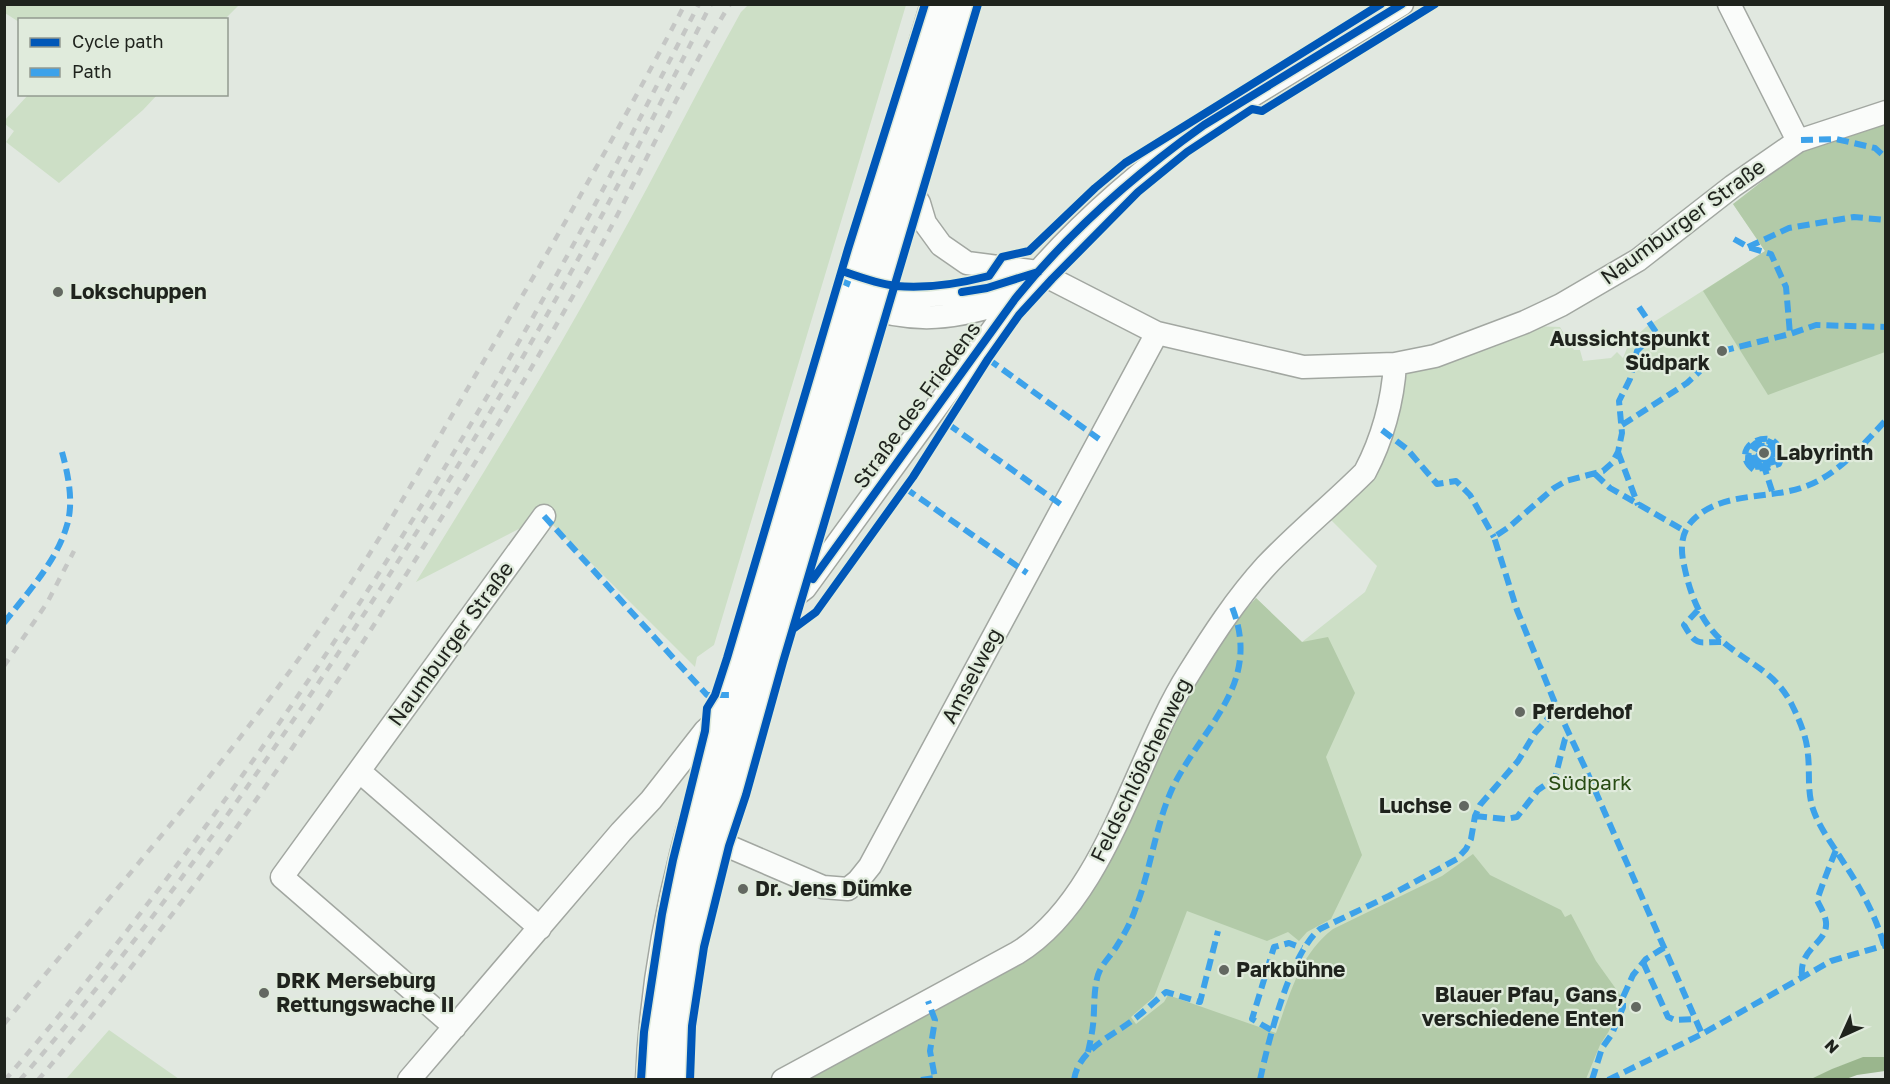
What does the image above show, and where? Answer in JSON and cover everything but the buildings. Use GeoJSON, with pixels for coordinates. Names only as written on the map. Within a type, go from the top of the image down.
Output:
{"type":"FeatureCollection","features":[{"type":"Feature","properties":{"kind":"main road"},"geometry":{"type":"LineString","coordinates":[[677,1080],[687,962],[694,919],[723,844],[723,809],[825,467],[862,297],[935,4]]}},
{"type":"Feature","properties":{"kind":"main road"},"geometry":{"type":"LineString","coordinates":[[650,1080],[655,1010],[664,944],[683,856],[750,623],[862,297],[909,186],[963,4]]}},
{"type":"Feature","properties":{"kind":"street","name":"Straße des Friedens"},"geometry":{"type":"LineString","coordinates":[[784,604],[806,588],[1015,299],[1038,272],[1108,201],[1177,144],[1211,121],[1402,4]]}},
{"type":"Feature","properties":{"kind":"street"},"geometry":{"type":"LineString","coordinates":[[1729,4],[1798,141]]}},
{"type":"Feature","properties":{"kind":"street","name":"Naumburger Straße"},"geometry":{"type":"LineString","coordinates":[[1038,272],[1157,333],[1303,367],[1395,364],[1435,356],[1525,322],[1561,305],[1638,260],[1733,186],[1798,141],[1886,112]]}},
{"type":"Feature","properties":{"kind":"street"},"geometry":{"type":"LineString","coordinates":[[909,186],[919,203],[925,222],[941,245],[966,263],[1038,272]]}},
{"type":"Feature","properties":{"kind":"street","name":"Straße des Friedens"},"geometry":{"type":"LineString","coordinates":[[862,297],[941,296],[987,288],[1038,272]]}},
{"type":"Feature","properties":{"kind":"street","name":"Straße des Friedens"},"geometry":{"type":"LineString","coordinates":[[862,297],[900,317],[945,317],[972,313],[1015,299]]}},
{"type":"Feature","properties":{"kind":"street","name":"Amselweg"},"geometry":{"type":"LineString","coordinates":[[723,844],[823,886],[848,890],[858,881],[870,866],[1157,333]]}},
{"type":"Feature","properties":{"kind":"street","name":"Feldschlößchenweg"},"geometry":{"type":"LineString","coordinates":[[783,1080],[1017,953],[1032,944],[1062,915],[1092,870],[1153,740],[1187,675],[1232,607],[1267,566],[1365,472],[1374,455],[1382,429],[1395,380],[1395,364]]}},
{"type":"Feature","properties":{"kind":"street","name":"Naumburger Straße"},"geometry":{"type":"LineString","coordinates":[[454,1027],[282,877],[544,516]]}},
{"type":"Feature","properties":{"kind":"street"},"geometry":{"type":"LineString","coordinates":[[409,1080],[705,731],[726,712]]}},
{"type":"Feature","properties":{"kind":"street"},"geometry":{"type":"LineString","coordinates":[[359,771],[540,928]]}},
{"type":"Feature","properties":{"kind":"green space"},"geometry":{"type":"Polygon","coordinates":[[[5,4],[239,4],[226,18],[18,18],[18,21],[5,13],[5,4]]]}},
{"type":"Feature","properties":{"kind":"green space"},"geometry":{"type":"Polygon","coordinates":[[[748,5],[906,5],[714,645],[697,657],[695,667],[544,516],[416,582],[568,331],[741,12],[748,5]]]}},
{"type":"Feature","properties":{"kind":"green space"},"geometry":{"type":"Polygon","coordinates":[[[27,96],[156,96],[59,183],[6,142],[14,131],[5,124],[5,120],[27,96]]]}},
{"type":"Feature","properties":{"kind":"green space","name":"Südpark"},"geometry":{"type":"Polygon","coordinates":[[[1885,122],[1885,1057],[1847,1064],[1811,1080],[795,1080],[1041,948],[1075,917],[1256,598],[1302,642],[1365,592],[1377,566],[1329,518],[1380,459],[1409,368],[1532,326],[1560,327],[1574,350],[1580,350],[1583,361],[1611,358],[1617,352],[1623,358],[1629,343],[1646,327],[1765,251],[1733,204],[1885,122]]]}},
{"type":"Feature","properties":{"kind":"green space"},"geometry":{"type":"Polygon","coordinates":[[[109,1030],[179,1079],[66,1079],[109,1030]]]}},
{"type":"Feature","properties":{"kind":"shaded area"},"geometry":{"type":"Polygon","coordinates":[[[1885,122],[1885,352],[1768,395],[1703,291],[1765,251],[1733,204],[1807,149],[1885,122]]]}},
{"type":"Feature","properties":{"kind":"shaded area"},"geometry":{"type":"Polygon","coordinates":[[[1256,598],[1302,642],[1328,637],[1355,693],[1326,757],[1362,855],[1331,919],[1307,932],[1299,941],[1288,932],[1267,941],[1187,911],[1154,997],[1131,1017],[1136,1024],[1164,1002],[1168,995],[1276,1033],[1297,976],[1321,939],[1333,929],[1442,876],[1473,854],[1490,875],[1561,910],[1565,917],[1571,914],[1596,961],[1621,996],[1609,1031],[1600,1045],[1586,1079],[795,1080],[1041,948],[1075,917],[1095,882],[1181,703],[1221,637],[1256,598]]]}},
{"type":"Feature","properties":{"kind":"shaded area"},"geometry":{"type":"Polygon","coordinates":[[[1863,1057],[1885,1057],[1885,1071],[1846,1079],[1811,1079],[1832,1069],[1863,1057]]]}},
{"type":"Feature","properties":{"kind":"railway"},"geometry":{"type":"LineString","coordinates":[[4,1024],[209,777],[324,623],[402,501],[556,238],[685,4]]}},
{"type":"Feature","properties":{"kind":"railway"},"geometry":{"type":"LineString","coordinates":[[5,1080],[160,888],[233,789],[372,584],[437,480],[561,267],[699,4]]}},
{"type":"Feature","properties":{"kind":"railway"},"geometry":{"type":"LineString","coordinates":[[20,1080],[102,982],[217,830],[389,575],[483,425],[571,272],[711,4]]}},
{"type":"Feature","properties":{"kind":"railway"},"geometry":{"type":"LineString","coordinates":[[38,1080],[189,892],[329,694],[395,593],[459,490],[581,282],[730,4]]}},
{"type":"Feature","properties":{"kind":"railway"},"geometry":{"type":"LineString","coordinates":[[4,666],[47,603],[74,551]]}},
{"type":"Feature","properties":{"kind":"marked path"},"geometry":{"type":"LineString","coordinates":[[1801,140],[1836,139],[1875,148],[1886,158]]}},
{"type":"Feature","properties":{"kind":"marked path"},"geometry":{"type":"LineString","coordinates":[[1748,247],[1789,228],[1854,217],[1886,220]]}},
{"type":"Feature","properties":{"kind":"marked path"},"geometry":{"type":"LineString","coordinates":[[1734,239],[1748,247],[1771,254],[1786,287],[1790,334]]}},
{"type":"Feature","properties":{"kind":"marked path"},"geometry":{"type":"LineString","coordinates":[[839,280],[851,285]]}},
{"type":"Feature","properties":{"kind":"marked path"},"geometry":{"type":"LineString","coordinates":[[1639,307],[1658,335]]}},
{"type":"Feature","properties":{"kind":"marked path"},"geometry":{"type":"LineString","coordinates":[[1722,351],[1816,325],[1886,327]]}},
{"type":"Feature","properties":{"kind":"marked path"},"geometry":{"type":"LineString","coordinates":[[1655,332],[1637,351],[1630,379],[1619,401],[1622,433],[1618,452],[1612,463],[1603,471],[1566,481],[1554,488],[1494,537],[1517,610],[1557,708],[1702,1034]]}},
{"type":"Feature","properties":{"kind":"marked path"},"geometry":{"type":"LineString","coordinates":[[988,359],[1099,439]]}},
{"type":"Feature","properties":{"kind":"marked path"},"geometry":{"type":"LineString","coordinates":[[1622,425],[1687,383],[1700,371]]}},
{"type":"Feature","properties":{"kind":"marked path"},"geometry":{"type":"LineString","coordinates":[[1884,945],[1866,901],[1813,809],[1806,742],[1791,703],[1772,678],[1722,641],[1706,622],[1690,590],[1682,546],[1686,529],[1705,510],[1731,500],[1788,491],[1814,483],[1848,460],[1886,420]]}},
{"type":"Feature","properties":{"kind":"marked path"},"geometry":{"type":"LineString","coordinates":[[948,424],[1063,506]]}},
{"type":"Feature","properties":{"kind":"marked path"},"geometry":{"type":"LineString","coordinates":[[1382,430],[1407,449],[1437,484],[1456,481],[1470,495],[1494,537]]}},
{"type":"Feature","properties":{"kind":"marked path"},"geometry":{"type":"LineString","coordinates":[[1764,457],[1765,459],[1771,457],[1770,451],[1765,448],[1758,449],[1755,454],[1756,459],[1762,450],[1769,455],[1762,453],[1761,460],[1755,462],[1754,452],[1761,446],[1768,446],[1774,451],[1775,457],[1766,462],[1768,468],[1779,464],[1780,450],[1771,439],[1756,441],[1747,448],[1745,453],[1748,465],[1754,470],[1762,468],[1762,466],[1753,467],[1748,460],[1749,452],[1755,444],[1766,440],[1774,444],[1779,451],[1777,463],[1770,465],[1769,463],[1776,461],[1777,456],[1772,446],[1761,443],[1754,447],[1751,453],[1754,464],[1763,463],[1772,491]]}},
{"type":"Feature","properties":{"kind":"marked path"},"geometry":{"type":"LineString","coordinates":[[4,623],[49,564],[67,525],[70,498],[62,452]]}},
{"type":"Feature","properties":{"kind":"marked path"},"geometry":{"type":"LineString","coordinates":[[1618,452],[1638,505]]}},
{"type":"Feature","properties":{"kind":"marked path"},"geometry":{"type":"LineString","coordinates":[[1595,474],[1610,488],[1685,531]]}},
{"type":"Feature","properties":{"kind":"marked path"},"geometry":{"type":"LineString","coordinates":[[905,488],[1027,573]]}},
{"type":"Feature","properties":{"kind":"marked path"},"geometry":{"type":"LineString","coordinates":[[544,516],[707,695],[730,695]]}},
{"type":"Feature","properties":{"kind":"marked path"},"geometry":{"type":"LineString","coordinates":[[1088,1052],[1093,1028],[1096,981],[1132,917],[1146,878],[1166,803],[1184,766],[1225,704],[1235,682],[1240,659],[1240,635],[1232,607]]}},
{"type":"Feature","properties":{"kind":"marked path"},"geometry":{"type":"LineString","coordinates":[[1698,610],[1684,625],[1692,638],[1699,642],[1723,642]]}},
{"type":"Feature","properties":{"kind":"marked path"},"geometry":{"type":"LineString","coordinates":[[1260,1080],[1282,999],[1299,957],[1309,941],[1320,929],[1389,896],[1457,859],[1471,839],[1475,816],[1480,805],[1518,761],[1535,733],[1557,708]]}},
{"type":"Feature","properties":{"kind":"marked path"},"geometry":{"type":"LineString","coordinates":[[1475,816],[1506,819],[1517,817],[1538,790],[1555,778],[1565,739],[1570,735]]}},
{"type":"Feature","properties":{"kind":"marked path"},"geometry":{"type":"LineString","coordinates":[[1802,976],[1805,958],[1823,936],[1825,929],[1824,913],[1817,900],[1836,850]]}},
{"type":"Feature","properties":{"kind":"marked path"},"geometry":{"type":"LineString","coordinates":[[1074,1080],[1077,1069],[1089,1052],[1137,1017],[1166,992],[1200,1002],[1218,931]]}},
{"type":"Feature","properties":{"kind":"marked path"},"geometry":{"type":"LineString","coordinates":[[1271,1030],[1252,1019],[1274,947],[1289,943],[1302,948]]}},
{"type":"Feature","properties":{"kind":"marked path"},"geometry":{"type":"LineString","coordinates":[[1608,1080],[1702,1034],[1831,961],[1886,945]]}},
{"type":"Feature","properties":{"kind":"marked path"},"geometry":{"type":"LineString","coordinates":[[1592,1080],[1602,1048],[1612,1034],[1623,1007],[1623,997],[1633,975],[1646,959],[1665,947]]}},
{"type":"Feature","properties":{"kind":"marked path"},"geometry":{"type":"LineString","coordinates":[[1643,962],[1668,1017],[1675,1020],[1695,1019]]}},
{"type":"Feature","properties":{"kind":"marked path"},"geometry":{"type":"LineString","coordinates":[[921,1080],[935,1078],[930,1051],[935,1020],[928,1001]]}},
{"type":"Feature","properties":{"kind":"cycle path"},"geometry":{"type":"LineString","coordinates":[[641,1080],[644,1032],[662,914],[705,731],[707,708],[715,695],[727,658],[848,249],[925,4]]}},
{"type":"Feature","properties":{"kind":"cycle path"},"geometry":{"type":"LineString","coordinates":[[690,1080],[692,1026],[704,947],[729,846],[746,795],[783,662],[978,4]]}},
{"type":"Feature","properties":{"kind":"cycle path"},"geometry":{"type":"LineString","coordinates":[[842,271],[882,284],[908,287],[943,285],[989,276],[1002,257],[1029,251],[1095,188],[1125,163],[1381,4]]}},
{"type":"Feature","properties":{"kind":"cycle path"},"geometry":{"type":"LineString","coordinates":[[813,579],[1015,299],[1080,228],[1128,184],[1204,125],[1402,4]]}},
{"type":"Feature","properties":{"kind":"cycle path"},"geometry":{"type":"LineString","coordinates":[[793,629],[816,612],[913,477],[988,359],[1019,315],[1138,192],[1187,152],[1252,109],[1262,111],[1435,4]]}},
{"type":"Feature","properties":{"kind":"cycle path"},"geometry":{"type":"LineString","coordinates":[[962,292],[987,288],[1038,272]]}},
{"type":"Feature","properties":{"kind":"place","name":"Lokschuppen"},"geometry":{"type":"Point","coordinates":[58,292]}},
{"type":"Feature","properties":{"kind":"place","name":"Aussichtspunkt Südpark"},"geometry":{"type":"Point","coordinates":[1722,351]}},
{"type":"Feature","properties":{"kind":"place","name":"Labyrinth"},"geometry":{"type":"Point","coordinates":[1764,453]}},
{"type":"Feature","properties":{"kind":"place","name":"Pferdehof"},"geometry":{"type":"Point","coordinates":[1520,712]}},
{"type":"Feature","properties":{"kind":"place","name":"Luchse"},"geometry":{"type":"Point","coordinates":[1464,806]}},
{"type":"Feature","properties":{"kind":"place","name":"Dr. Jens Dümke"},"geometry":{"type":"Point","coordinates":[743,889]}},
{"type":"Feature","properties":{"kind":"place","name":"Parkbühne"},"geometry":{"type":"Point","coordinates":[1224,970]}},
{"type":"Feature","properties":{"kind":"place","name":"DRK Merseburg Rettungswache II"},"geometry":{"type":"Point","coordinates":[264,993]}},
{"type":"Feature","properties":{"kind":"place","name":"Blauer Pfau, Gans, verschiedene Enten"},"geometry":{"type":"Point","coordinates":[1636,1007]}}]}
